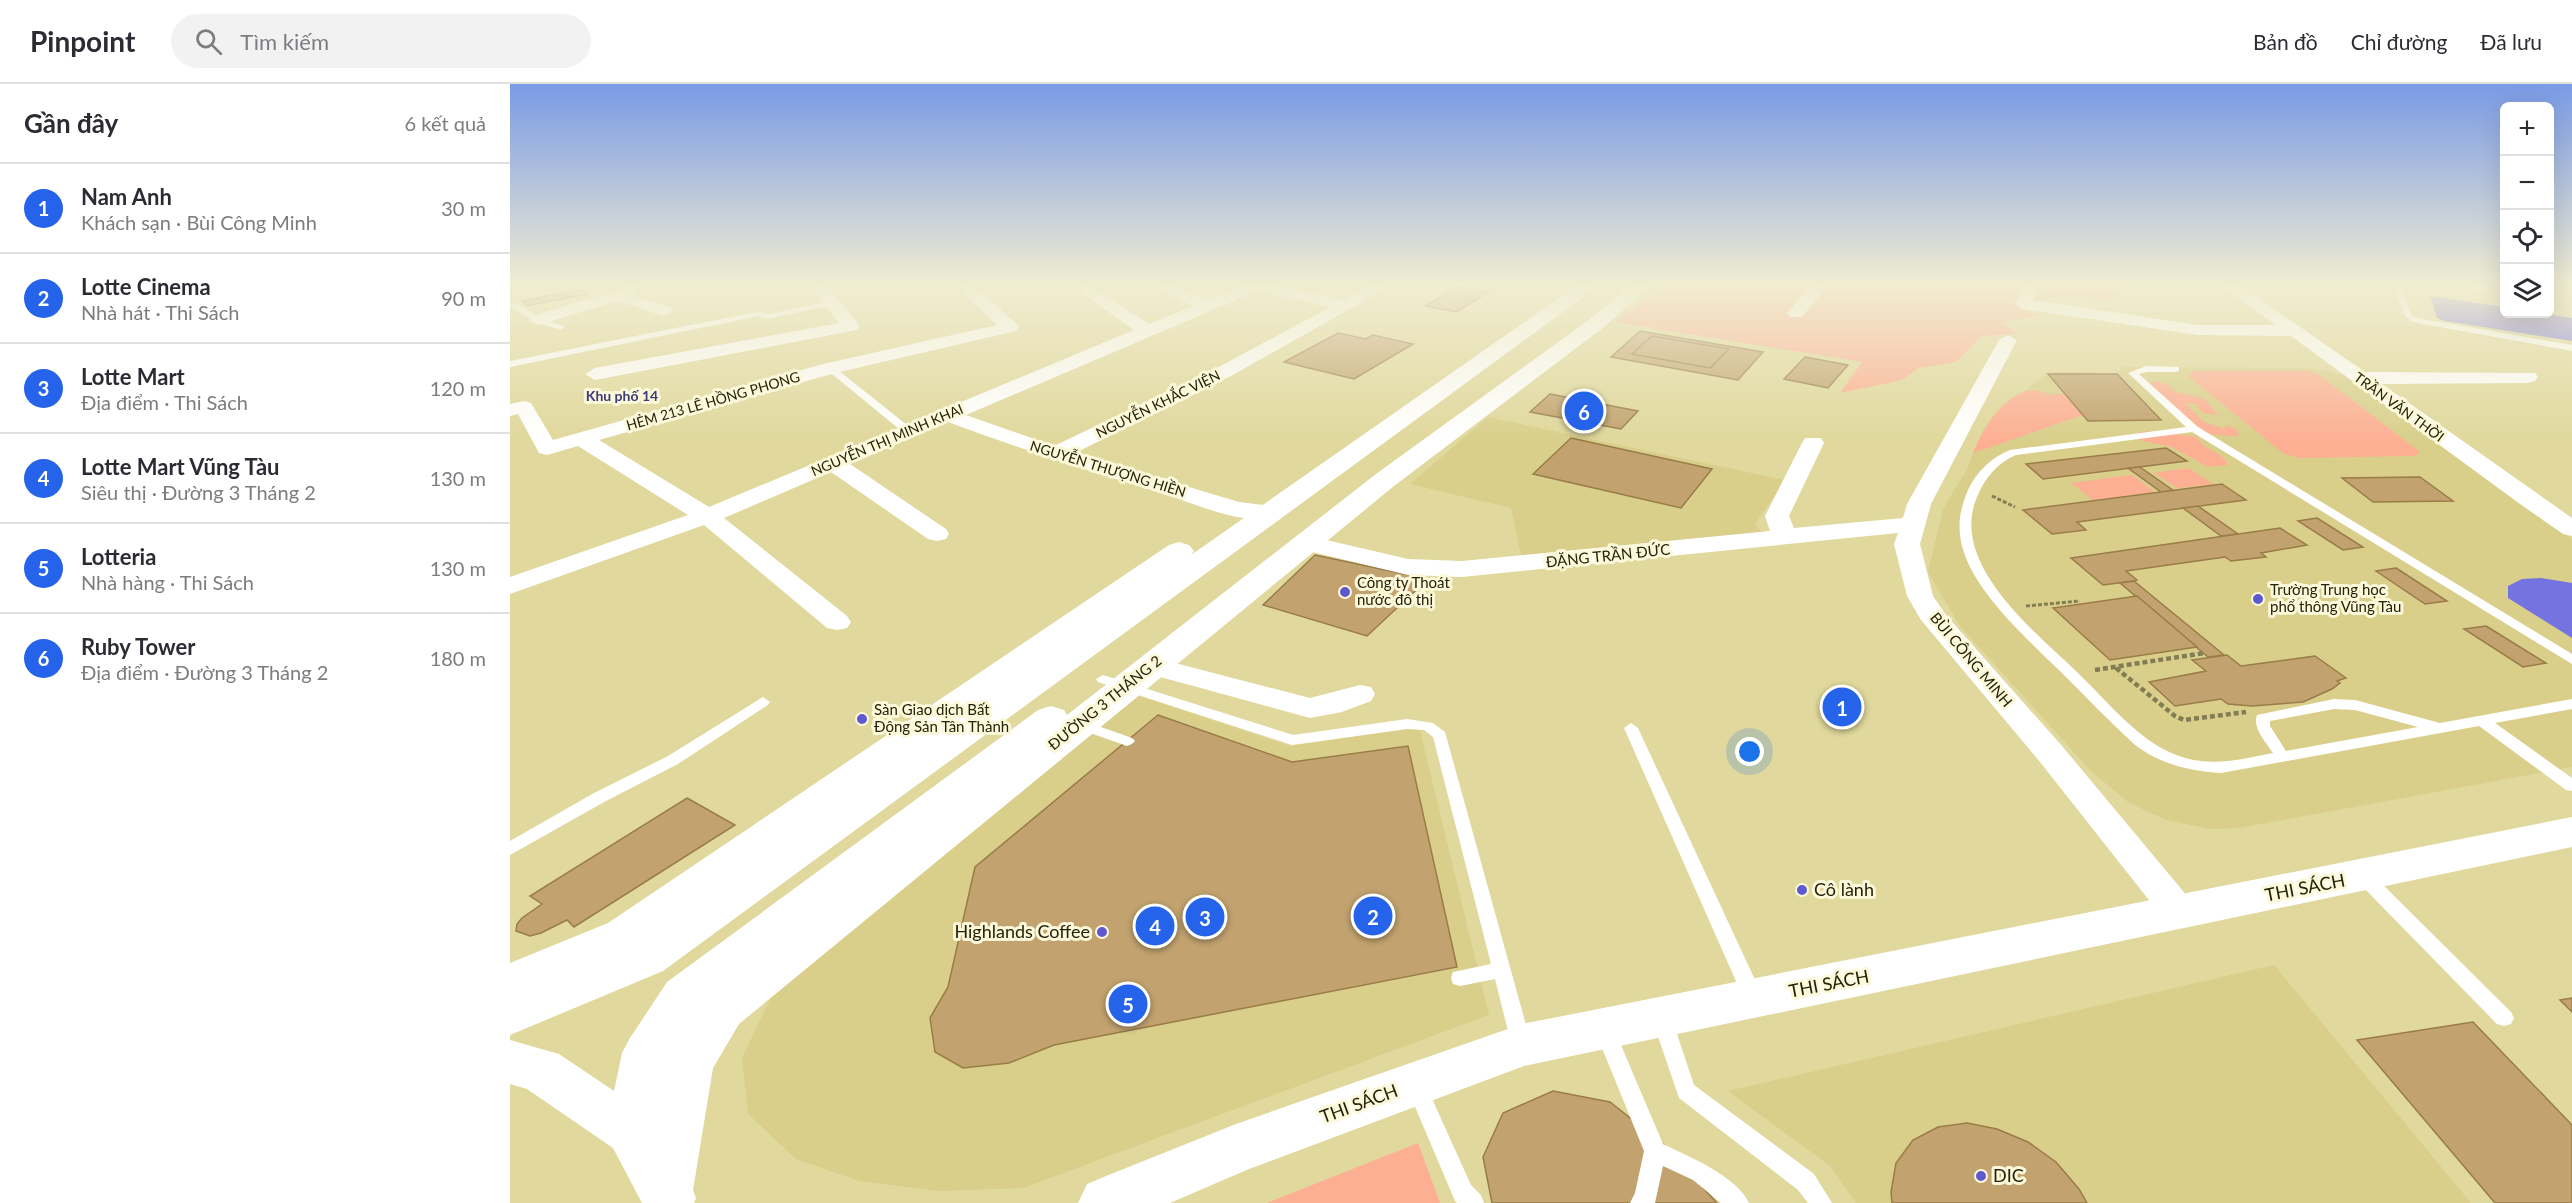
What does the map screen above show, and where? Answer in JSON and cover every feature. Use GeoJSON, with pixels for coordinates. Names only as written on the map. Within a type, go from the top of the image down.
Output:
{"type":"FeatureCollection","features":[{"type":"Feature","properties":{"kind":"main road"},"geometry":{"type":"LineString","coordinates":[[510,983],[624,935],[1237,509],[1496,336]]}},
{"type":"Feature","properties":{"kind":"main road"},"geometry":{"type":"LineString","coordinates":[[510,1015],[647,958],[1519,336]]}},
{"type":"Feature","properties":{"kind":"main road","name":"ĐƯỜNG 3 THÁNG 2"},"geometry":{"type":"LineString","coordinates":[[631,1131],[647,1053],[684,996],[1127,677],[1560,336]]}},
{"type":"Feature","properties":{"kind":"main road","name":"ĐƯỜNG 3 THÁNG 2"},"geometry":{"type":"LineString","coordinates":[[1441,430],[1578,336]]}},
{"type":"Feature","properties":{"kind":"main road","name":"ĐƯỜNG 3 THÁNG 2"},"geometry":{"type":"LineString","coordinates":[[668,1196],[689,1064],[722,1010],[1079,724],[1127,677],[1315,530]]}},
{"type":"Feature","properties":{"kind":"main road","name":"THI SÁCH"},"geometry":{"type":"LineString","coordinates":[[1106,1203],[1236,1149],[1522,1046],[2572,832]]}},
{"type":"Feature","properties":{"kind":"main road"},"geometry":{"type":"LineString","coordinates":[[510,1062],[541,1070],[631,1131],[668,1196]]}},
{"type":"Feature","properties":{"kind":"street"},"geometry":{"type":"LineString","coordinates":[[595,374],[796,336]]}},
{"type":"Feature","properties":{"kind":"street","name":"HẺM 213 LÊ HỒNG PHONG"},"geometry":{"type":"LineString","coordinates":[[517,408],[547,448],[830,368],[970,336]]}},
{"type":"Feature","properties":{"kind":"street","name":"NGUYỄN THỊ MINH KHAI"},"geometry":{"type":"LineString","coordinates":[[510,586],[706,516],[1139,336]]}},
{"type":"Feature","properties":{"kind":"street","name":"NGUYỄN KHẮC VIỆN"},"geometry":{"type":"LineString","coordinates":[[1055,454],[1224,372],[1291,336]]}},
{"type":"Feature","properties":{"kind":"street","name":"TRẦN VĂN THỜI"},"geometry":{"type":"LineString","coordinates":[[2304,336],[2572,529]]}},
{"type":"Feature","properties":{"kind":"street","name":"BÙI CÔNG MINH"},"geometry":{"type":"LineString","coordinates":[[2008,340],[1919,504],[1907,544],[1920,596],[1935,620],[2051,754],[2180,913]]}},
{"type":"Feature","properties":{"kind":"street"},"geometry":{"type":"LineString","coordinates":[[2359,378],[2528,377]]}},
{"type":"Feature","properties":{"kind":"street"},"geometry":{"type":"LineString","coordinates":[[513,386],[517,408]]}},
{"type":"Feature","properties":{"kind":"street","name":"NGUYỄN THƯỢNG HIỀN"},"geometry":{"type":"LineString","coordinates":[[947,415],[1055,454],[1237,509],[1272,512]]}},
{"type":"Feature","properties":{"kind":"street"},"geometry":{"type":"LineString","coordinates":[[580,438],[706,516],[837,622]]}},
{"type":"Feature","properties":{"kind":"street"},"geometry":{"type":"LineString","coordinates":[[1785,537],[1777,516],[1813,443]]}},
{"type":"Feature","properties":{"kind":"street"},"geometry":{"type":"LineString","coordinates":[[833,463],[937,534]]}},
{"type":"Feature","properties":{"kind":"street","name":"ĐẶNG TRẦN ĐỨC"},"geometry":{"type":"LineString","coordinates":[[1315,530],[1408,567],[1462,569],[1913,524]]}},
{"type":"Feature","properties":{"kind":"street"},"geometry":{"type":"LineString","coordinates":[[1127,677],[1310,708],[1331,705],[1360,694]]}},
{"type":"Feature","properties":{"kind":"lane"},"geometry":{"type":"LineString","coordinates":[[510,364],[647,336]]}},
{"type":"Feature","properties":{"kind":"lane"},"geometry":{"type":"LineString","coordinates":[[2506,336],[2572,348]]}},
{"type":"Feature","properties":{"kind":"lane"},"geometry":{"type":"LineString","coordinates":[[830,368],[908,431]]}},
{"type":"Feature","properties":{"kind":"lane"},"geometry":{"type":"LineString","coordinates":[[2176,369],[2146,369],[2133,373],[2194,429],[2572,660]]}},
{"type":"Feature","properties":{"kind":"lane"},"geometry":{"type":"LineString","coordinates":[[2194,429],[2014,452],[2005,455],[1986,471],[1966,504],[1964,524],[1976,566],[2004,608],[2136,738],[2168,759],[2192,767],[2221,768],[2484,722],[2572,704]]}},
{"type":"Feature","properties":{"kind":"lane"},"geometry":{"type":"LineString","coordinates":[[1127,677],[1292,740],[1407,724],[1428,726],[1440,735],[1522,1046]]}},
{"type":"Feature","properties":{"kind":"lane"},"geometry":{"type":"LineString","coordinates":[[510,849],[600,797],[673,760],[763,702]]}},
{"type":"Feature","properties":{"kind":"lane"},"geometry":{"type":"LineString","coordinates":[[2283,758],[2263,726],[2262,718],[2334,704],[2355,705],[2444,729]]}},
{"type":"Feature","properties":{"kind":"lane"},"geometry":{"type":"LineString","coordinates":[[2484,722],[2572,786]]}},
{"type":"Feature","properties":{"kind":"lane"},"geometry":{"type":"LineString","coordinates":[[1079,724],[1127,741]]}},
{"type":"Feature","properties":{"kind":"lane"},"geometry":{"type":"LineString","coordinates":[[1631,728],[1754,999]]}},
{"type":"Feature","properties":{"kind":"lane"},"geometry":{"type":"LineString","coordinates":[[2362,876],[2504,1018]]}},
{"type":"Feature","properties":{"kind":"lane"},"geometry":{"type":"LineString","coordinates":[[1460,978],[1502,970]]}},
{"type":"Feature","properties":{"kind":"lane"},"geometry":{"type":"LineString","coordinates":[[1662,1017],[1686,1091],[1806,1182],[1821,1203]]}},
{"type":"Feature","properties":{"kind":"lane"},"geometry":{"type":"LineString","coordinates":[[1604,1028],[1655,1151],[1645,1199],[1641,1203]]}},
{"type":"Feature","properties":{"kind":"lane"},"geometry":{"type":"LineString","coordinates":[[1415,1083],[1463,1193],[1473,1203]]}},
{"type":"Feature","properties":{"kind":"lane"},"geometry":{"type":"LineString","coordinates":[[1655,1151],[1701,1173],[1738,1203]]}},
{"type":"Feature","properties":{"kind":"path"},"geometry":{"type":"LineString","coordinates":[[1974,488],[2015,507]]}},
{"type":"Feature","properties":{"kind":"path"},"geometry":{"type":"LineString","coordinates":[[2004,608],[2079,601]]}},
{"type":"Feature","properties":{"kind":"path"},"geometry":{"type":"LineString","coordinates":[[2071,674],[2204,653]]}},
{"type":"Feature","properties":{"kind":"path"},"geometry":{"type":"LineString","coordinates":[[2116,668],[2175,716],[2184,720],[2251,711]]}},
{"type":"Feature","properties":{"kind":"shaded area"},"geometry":{"type":"Polygon","coordinates":[[[1703,336],[1982,336],[1956,362],[1918,368],[1902,380],[1840,393],[1862,362],[1703,336]]]}},
{"type":"Feature","properties":{"kind":"shaded area"},"geometry":{"type":"Polygon","coordinates":[[[2542,336],[2572,336],[2572,341],[2542,336]]]}},
{"type":"Feature","properties":{"kind":"shaded area","name":"Trường Trung học phổ thông Vũng Tàu"},"geometry":{"type":"Polygon","coordinates":[[[2122,367],[2308,368],[2344,375],[2572,539],[2572,767],[2239,828],[2211,829],[2166,820],[2128,802],[2091,771],[1960,626],[1928,572],[1943,509],[1967,469],[1982,432],[1997,412],[2049,372],[2118,373],[2122,367]]]}},
{"type":"Feature","properties":{"kind":"shaded area"},"geometry":{"type":"Polygon","coordinates":[[[2193,371],[2308,371],[2318,374],[2420,452],[2413,456],[2301,458],[2284,454],[2188,376],[2193,371]]]}},
{"type":"Feature","properties":{"kind":"shaded area"},"geometry":{"type":"Polygon","coordinates":[[[2158,381],[2171,387],[2175,392],[2205,399],[2218,415],[2203,413],[2198,408],[2199,405],[2185,403],[2204,422],[2225,429],[2227,425],[2236,429],[2239,436],[2199,434],[2179,414],[2167,410],[2158,390],[2144,384],[2158,381]]]}},
{"type":"Feature","properties":{"kind":"shaded area"},"geometry":{"type":"Polygon","coordinates":[[[2034,390],[2053,395],[2064,393],[2083,415],[1973,453],[1989,422],[2004,404],[2013,397],[2034,390]]]}},
{"type":"Feature","properties":{"kind":"shaded area"},"geometry":{"type":"Polygon","coordinates":[[[1488,417],[1785,480],[1755,524],[1765,536],[1522,560],[1511,508],[1410,484],[1488,417]]]}},
{"type":"Feature","properties":{"kind":"shaded area"},"geometry":{"type":"Polygon","coordinates":[[[2154,431],[2197,437],[2200,442],[2222,457],[2228,465],[2208,467],[2172,447],[2139,440],[2140,432],[2154,431]]]}},
{"type":"Feature","properties":{"kind":"shaded area"},"geometry":{"type":"Polygon","coordinates":[[[2188,468],[2213,484],[2177,488],[2154,473],[2188,468]]]}},
{"type":"Feature","properties":{"kind":"shaded area"},"geometry":{"type":"Polygon","coordinates":[[[2132,475],[2155,492],[2093,500],[2071,483],[2132,475]]]}},
{"type":"Feature","properties":{"kind":"shaded area"},"geometry":{"type":"Polygon","coordinates":[[[2541,578],[2572,583],[2572,638],[2508,598],[2508,586],[2522,579],[2541,578]]]}},
{"type":"Feature","properties":{"kind":"shaded area"},"geometry":{"type":"Polygon","coordinates":[[[1130,693],[1290,746],[1419,727],[1489,1015],[1023,1188],[938,1191],[859,1181],[796,1159],[748,1114],[742,1058],[772,995],[1130,693]]]}},
{"type":"Feature","properties":{"kind":"shaded area"},"geometry":{"type":"Polygon","coordinates":[[[2274,965],[2471,1203],[1856,1203],[1830,1166],[1728,1091],[2274,965]]]}},
{"type":"Feature","properties":{"kind":"shaded area"},"geometry":{"type":"Polygon","coordinates":[[[1418,1143],[1440,1203],[1267,1203],[1418,1143]]]}},
{"type":"Feature","properties":{"kind":"building"},"geometry":{"type":"Polygon","coordinates":[[[1332,336],[1366,339],[1378,336],[1413,344],[1354,379],[1284,362],[1332,336]]]}},
{"type":"Feature","properties":{"kind":"building"},"geometry":{"type":"Polygon","coordinates":[[[1634,336],[1671,336],[1763,352],[1738,380],[1611,357],[1634,336]]]}},
{"type":"Feature","properties":{"kind":"building"},"geometry":{"type":"Polygon","coordinates":[[[1652,336],[1729,349],[1710,368],[1632,354],[1652,336]]]}},
{"type":"Feature","properties":{"kind":"building"},"geometry":{"type":"Polygon","coordinates":[[[1805,357],[1848,365],[1828,388],[1784,379],[1805,357]]]}},
{"type":"Feature","properties":{"kind":"building"},"geometry":{"type":"Polygon","coordinates":[[[2048,374],[2117,374],[2161,420],[2088,421],[2048,374]]]}},
{"type":"Feature","properties":{"kind":"building"},"geometry":{"type":"Polygon","coordinates":[[[1550,394],[1638,411],[1621,429],[1530,412],[1550,394]]]}},
{"type":"Feature","properties":{"kind":"building"},"geometry":{"type":"Polygon","coordinates":[[[1571,438],[1712,469],[1681,508],[1533,474],[1571,438]]]}},
{"type":"Feature","properties":{"kind":"building"},"geometry":{"type":"Polygon","coordinates":[[[2166,448],[2187,461],[2043,479],[2026,464],[2166,448]]]}},
{"type":"Feature","properties":{"kind":"building"},"geometry":{"type":"Polygon","coordinates":[[[2140,467],[2174,491],[2161,492],[2128,468],[2140,467]]]}},
{"type":"Feature","properties":{"kind":"building"},"geometry":{"type":"Polygon","coordinates":[[[2420,477],[2453,501],[2373,502],[2342,478],[2420,477]]]}},
{"type":"Feature","properties":{"kind":"building"},"geometry":{"type":"Polygon","coordinates":[[[2222,484],[2246,500],[2077,522],[2086,530],[2052,534],[2023,510],[2222,484]]]}},
{"type":"Feature","properties":{"kind":"building"},"geometry":{"type":"Polygon","coordinates":[[[2198,506],[2238,534],[2221,536],[2183,508],[2198,506]]]}},
{"type":"Feature","properties":{"kind":"building"},"geometry":{"type":"Polygon","coordinates":[[[2317,518],[2363,547],[2343,550],[2298,521],[2317,518]]]}},
{"type":"Feature","properties":{"kind":"building"},"geometry":{"type":"Polygon","coordinates":[[[2280,528],[2307,545],[2261,553],[2266,557],[2231,561],[2225,557],[2126,571],[2137,580],[2103,585],[2071,558],[2280,528]]]}},
{"type":"Feature","properties":{"kind":"building","name":"Công ty Thoát nước đô thị"},"geometry":{"type":"Polygon","coordinates":[[[1315,555],[1428,579],[1367,636],[1263,605],[1315,555]]]}},
{"type":"Feature","properties":{"kind":"building"},"geometry":{"type":"Polygon","coordinates":[[[2396,568],[2447,601],[2425,604],[2376,571],[2396,568]]]}},
{"type":"Feature","properties":{"kind":"building"},"geometry":{"type":"Polygon","coordinates":[[[2134,581],[2224,655],[2208,657],[2120,583],[2134,581]]]}},
{"type":"Feature","properties":{"kind":"building"},"geometry":{"type":"Polygon","coordinates":[[[2137,596],[2197,647],[2110,660],[2053,608],[2137,596]]]}},
{"type":"Feature","properties":{"kind":"building"},"geometry":{"type":"Polygon","coordinates":[[[2486,626],[2546,663],[2523,667],[2464,629],[2486,626]]]}},
{"type":"Feature","properties":{"kind":"building"},"geometry":{"type":"Polygon","coordinates":[[[2227,655],[2241,666],[2315,656],[2346,678],[2337,681],[2340,683],[2332,689],[2303,702],[2252,706],[2228,704],[2221,699],[2175,706],[2149,682],[2206,671],[2192,660],[2227,655]]]}},
{"type":"Feature","properties":{"kind":"building"},"geometry":{"type":"Polygon","coordinates":[[[1158,715],[1292,762],[1408,746],[1457,967],[1054,1045],[1009,1063],[963,1068],[935,1052],[930,1018],[948,987],[975,867],[1158,715]]]}},
{"type":"Feature","properties":{"kind":"building"},"geometry":{"type":"Polygon","coordinates":[[[687,798],[735,825],[574,927],[567,920],[530,936],[516,931],[517,924],[522,918],[542,904],[530,896],[687,798]]]}},
{"type":"Feature","properties":{"kind":"building"},"geometry":{"type":"Polygon","coordinates":[[[2572,998],[2572,1012],[2560,1000],[2572,998]]]}},
{"type":"Feature","properties":{"kind":"building"},"geometry":{"type":"Polygon","coordinates":[[[2473,1022],[2572,1125],[2572,1203],[2495,1203],[2357,1040],[2473,1022]]]}},
{"type":"Feature","properties":{"kind":"building"},"geometry":{"type":"Polygon","coordinates":[[[1553,1091],[1610,1102],[1664,1145],[1717,1203],[1492,1203],[1483,1157],[1503,1113],[1553,1091]]]}},
{"type":"Feature","properties":{"kind":"building","name":"DIC"},"geometry":{"type":"Polygon","coordinates":[[[1967,1123],[1997,1129],[2028,1142],[2056,1162],[2079,1189],[2087,1203],[1892,1203],[1891,1192],[1896,1163],[1913,1140],[1938,1127],[1967,1123]]]}},
{"type":"Feature","properties":{"kind":"place","name":"Ruby Tower"},"geometry":{"type":"Point","coordinates":[1584,411]}},
{"type":"Feature","properties":{"kind":"place","name":"Công ty Thoát nước đô thị"},"geometry":{"type":"Point","coordinates":[1345,592]}},
{"type":"Feature","properties":{"kind":"place","name":"Trường Trung học phổ thông Vũng Tàu"},"geometry":{"type":"Point","coordinates":[2258,599]}},
{"type":"Feature","properties":{"kind":"place","name":"Nam Anh"},"geometry":{"type":"Point","coordinates":[1842,707]}},
{"type":"Feature","properties":{"kind":"place","name":"Sàn Giao dịch Bất Động Sản Tân Thành"},"geometry":{"type":"Point","coordinates":[862,719]}},
{"type":"Feature","properties":{"kind":"place","name":"Cô lành"},"geometry":{"type":"Point","coordinates":[1802,890]}},
{"type":"Feature","properties":{"kind":"place","name":"Lotte Cinema"},"geometry":{"type":"Point","coordinates":[1373,916]}},
{"type":"Feature","properties":{"kind":"place","name":"Lotte Mart"},"geometry":{"type":"Point","coordinates":[1205,917]}},
{"type":"Feature","properties":{"kind":"place","name":"Lotte Mart Vũng Tàu"},"geometry":{"type":"Point","coordinates":[1155,926]}},
{"type":"Feature","properties":{"kind":"place","name":"Highlands Coffee"},"geometry":{"type":"Point","coordinates":[1102,932]}},
{"type":"Feature","properties":{"kind":"place","name":"Lotteria"},"geometry":{"type":"Point","coordinates":[1128,1004]}},
{"type":"Feature","properties":{"kind":"place","name":"DIC"},"geometry":{"type":"Point","coordinates":[1981,1176]}},
{"type":"Feature","properties":{"kind":"district","name":"Khu phố 14"},"geometry":{"type":"Point","coordinates":[622,396]}}]}
